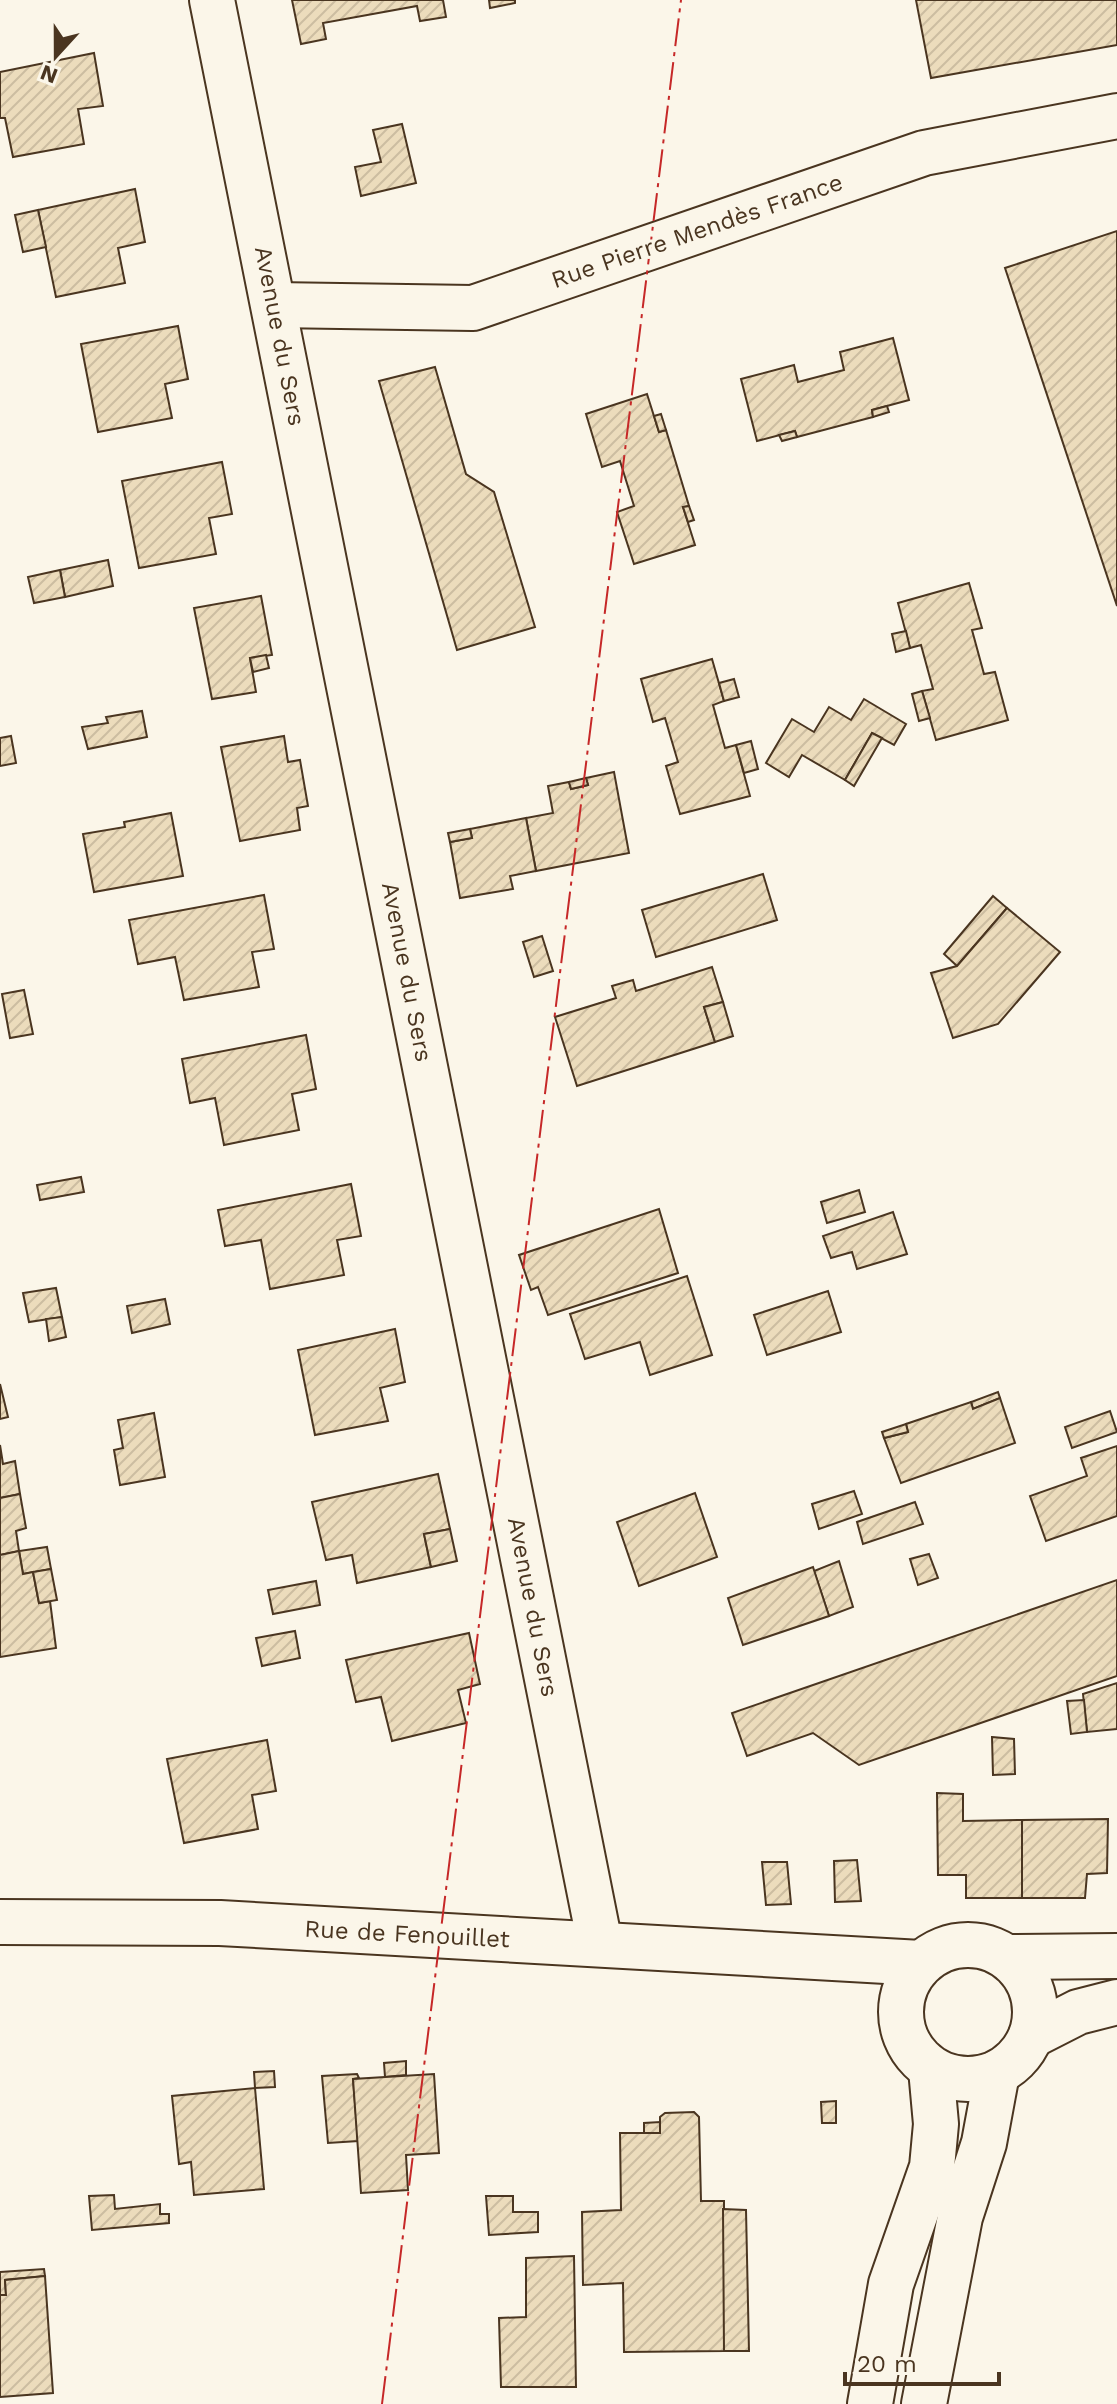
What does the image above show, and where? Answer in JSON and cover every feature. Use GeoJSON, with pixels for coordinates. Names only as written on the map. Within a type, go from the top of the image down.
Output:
{"type":"FeatureCollection","features":[{"type":"Feature","properties":{"kind":"street","name":"Avenue du Sers"},"geometry":{"type":"LineString","coordinates":[[212,0],[600,1944]]}},
{"type":"Feature","properties":{"kind":"street","name":"Rue Pierre Mendès France"},"geometry":{"type":"LineString","coordinates":[[274,305],[473,308],[924,153],[1117,116]]}},
{"type":"Feature","properties":{"kind":"street","name":"Rue de Fenouillet"},"geometry":{"type":"LineString","coordinates":[[0,1922],[220,1923],[921,1963]]}},
{"type":"Feature","properties":{"kind":"street"},"geometry":{"type":"LineString","coordinates":[[963,1945],[986,1947],[1008,1957],[1027,1979],[1035,2007],[1031,2036],[1023,2052],[997,2073],[964,2080],[931,2069],[915,2054],[904,2034],[900,2012],[905,1985],[921,1963],[940,1950],[963,1945]]}},
{"type":"Feature","properties":{"kind":"street","name":"Rue de Fenouillet"},"geometry":{"type":"LineString","coordinates":[[813,1956],[900,2012]]}},
{"type":"Feature","properties":{"kind":"street"},"geometry":{"type":"LineString","coordinates":[[1008,1957],[1117,1956]]}},
{"type":"Feature","properties":{"kind":"street"},"geometry":{"type":"LineString","coordinates":[[1031,2036],[1078,2012],[1117,2002]]}},
{"type":"Feature","properties":{"kind":"street"},"geometry":{"type":"LineString","coordinates":[[870,2404],[891,2284],[932,2167],[936,2124],[931,2069]]}},
{"type":"Feature","properties":{"kind":"street"},"geometry":{"type":"LineString","coordinates":[[924,2404],[960,2217],[984,2143],[997,2073]]}},
{"type":"Feature","properties":{"kind":"building"},"geometry":{"type":"Polygon","coordinates":[[[292,0],[443,0],[446,17],[420,21],[417,6],[323,23],[326,39],[301,44],[292,0]]]}},
{"type":"Feature","properties":{"kind":"building"},"geometry":{"type":"Polygon","coordinates":[[[489,0],[515,0],[515,3],[490,8],[489,0]]]}},
{"type":"Feature","properties":{"kind":"building"},"geometry":{"type":"Polygon","coordinates":[[[916,0],[1117,0],[1117,45],[931,78],[916,0]]]}},
{"type":"Feature","properties":{"kind":"building"},"geometry":{"type":"Polygon","coordinates":[[[94,53],[103,106],[78,109],[84,144],[13,157],[5,118],[0,118],[0,72],[94,53]]]}},
{"type":"Feature","properties":{"kind":"building"},"geometry":{"type":"Polygon","coordinates":[[[402,124],[416,183],[361,196],[355,167],[381,162],[373,130],[402,124]]]}},
{"type":"Feature","properties":{"kind":"building"},"geometry":{"type":"Polygon","coordinates":[[[135,189],[145,242],[118,248],[125,283],[56,297],[38,210],[135,189]]]}},
{"type":"Feature","properties":{"kind":"building"},"geometry":{"type":"Polygon","coordinates":[[[38,210],[46,247],[23,252],[15,215],[38,210]]]}},
{"type":"Feature","properties":{"kind":"building"},"geometry":{"type":"Polygon","coordinates":[[[1117,231],[1117,606],[1005,268],[1117,231]]]}},
{"type":"Feature","properties":{"kind":"building"},"geometry":{"type":"Polygon","coordinates":[[[178,326],[188,379],[165,384],[172,418],[98,432],[81,344],[178,326]]]}},
{"type":"Feature","properties":{"kind":"building"},"geometry":{"type":"Polygon","coordinates":[[[893,338],[909,400],[872,410],[873,417],[797,437],[795,431],[757,441],[741,379],[794,365],[798,382],[844,370],[840,352],[893,338]]]}},
{"type":"Feature","properties":{"kind":"building"},"geometry":{"type":"Polygon","coordinates":[[[435,367],[466,474],[494,492],[535,627],[457,650],[379,381],[435,367]]]}},
{"type":"Feature","properties":{"kind":"building"},"geometry":{"type":"Polygon","coordinates":[[[647,394],[659,432],[666,430],[689,506],[683,507],[695,545],[634,564],[617,512],[634,506],[620,461],[602,467],[586,414],[647,394]]]}},
{"type":"Feature","properties":{"kind":"building"},"geometry":{"type":"Polygon","coordinates":[[[887,406],[889,412],[873,417],[872,410],[887,406]]]}},
{"type":"Feature","properties":{"kind":"building"},"geometry":{"type":"Polygon","coordinates":[[[661,414],[666,430],[659,432],[654,416],[661,414]]]}},
{"type":"Feature","properties":{"kind":"building"},"geometry":{"type":"Polygon","coordinates":[[[795,431],[797,437],[782,441],[779,435],[795,431]]]}},
{"type":"Feature","properties":{"kind":"building"},"geometry":{"type":"Polygon","coordinates":[[[222,462],[232,514],[209,518],[216,554],[139,568],[122,481],[222,462]]]}},
{"type":"Feature","properties":{"kind":"building"},"geometry":{"type":"Polygon","coordinates":[[[689,506],[694,520],[688,522],[683,507],[689,506]]]}},
{"type":"Feature","properties":{"kind":"building"},"geometry":{"type":"Polygon","coordinates":[[[108,560],[113,586],[65,597],[60,570],[108,560]]]}},
{"type":"Feature","properties":{"kind":"building"},"geometry":{"type":"Polygon","coordinates":[[[60,570],[65,597],[34,603],[28,577],[60,570]]]}},
{"type":"Feature","properties":{"kind":"building"},"geometry":{"type":"Polygon","coordinates":[[[969,583],[982,628],[972,630],[984,674],[995,672],[1008,720],[936,740],[922,691],[933,689],[921,645],[910,648],[898,603],[969,583]]]}},
{"type":"Feature","properties":{"kind":"building"},"geometry":{"type":"Polygon","coordinates":[[[261,596],[272,655],[250,658],[256,692],[212,699],[194,608],[261,596]]]}},
{"type":"Feature","properties":{"kind":"building"},"geometry":{"type":"Polygon","coordinates":[[[906,631],[910,648],[896,652],[892,634],[906,631]]]}},
{"type":"Feature","properties":{"kind":"building"},"geometry":{"type":"Polygon","coordinates":[[[266,655],[269,668],[253,672],[250,658],[266,655]]]}},
{"type":"Feature","properties":{"kind":"building"},"geometry":{"type":"Polygon","coordinates":[[[712,659],[724,701],[713,705],[725,748],[736,745],[750,796],[680,814],[666,766],[678,762],[665,718],[653,722],[641,679],[712,659]]]}},
{"type":"Feature","properties":{"kind":"building"},"geometry":{"type":"Polygon","coordinates":[[[734,679],[739,697],[724,701],[719,683],[734,679]]]}},
{"type":"Feature","properties":{"kind":"building"},"geometry":{"type":"Polygon","coordinates":[[[922,691],[930,718],[919,721],[912,694],[922,691]]]}},
{"type":"Feature","properties":{"kind":"building"},"geometry":{"type":"Polygon","coordinates":[[[864,699],[906,724],[894,745],[872,733],[845,780],[802,755],[789,777],[766,763],[792,719],[814,732],[829,707],[851,720],[864,699]]]}},
{"type":"Feature","properties":{"kind":"building"},"geometry":{"type":"Polygon","coordinates":[[[142,711],[147,737],[88,749],[82,727],[108,723],[106,717],[142,711]]]}},
{"type":"Feature","properties":{"kind":"building"},"geometry":{"type":"Polygon","coordinates":[[[872,733],[882,738],[854,786],[845,780],[872,733]]]}},
{"type":"Feature","properties":{"kind":"building"},"geometry":{"type":"Polygon","coordinates":[[[11,736],[16,763],[0,766],[0,738],[11,736]]]}},
{"type":"Feature","properties":{"kind":"building"},"geometry":{"type":"Polygon","coordinates":[[[284,736],[288,762],[300,760],[308,806],[297,808],[300,830],[240,841],[221,747],[284,736]]]}},
{"type":"Feature","properties":{"kind":"building"},"geometry":{"type":"Polygon","coordinates":[[[751,741],[758,769],[744,773],[736,745],[751,741]]]}},
{"type":"Feature","properties":{"kind":"building"},"geometry":{"type":"Polygon","coordinates":[[[614,772],[629,853],[536,871],[526,818],[553,813],[548,786],[569,782],[571,789],[588,785],[586,778],[614,772]]]}},
{"type":"Feature","properties":{"kind":"building"},"geometry":{"type":"Polygon","coordinates":[[[586,778],[588,785],[571,789],[569,782],[586,778]]]}},
{"type":"Feature","properties":{"kind":"building"},"geometry":{"type":"Polygon","coordinates":[[[171,813],[183,876],[94,892],[83,834],[125,827],[124,822],[171,813]]]}},
{"type":"Feature","properties":{"kind":"building"},"geometry":{"type":"Polygon","coordinates":[[[526,818],[536,871],[510,876],[513,889],[460,898],[450,842],[472,838],[470,829],[526,818]]]}},
{"type":"Feature","properties":{"kind":"building"},"geometry":{"type":"Polygon","coordinates":[[[470,829],[472,838],[450,842],[448,833],[470,829]]]}},
{"type":"Feature","properties":{"kind":"building"},"geometry":{"type":"Polygon","coordinates":[[[763,874],[777,920],[656,957],[642,910],[763,874]]]}},
{"type":"Feature","properties":{"kind":"building"},"geometry":{"type":"Polygon","coordinates":[[[264,895],[274,949],[252,952],[259,987],[184,1000],[175,957],[138,964],[129,920],[264,895]]]}},
{"type":"Feature","properties":{"kind":"building"},"geometry":{"type":"Polygon","coordinates":[[[993,896],[1007,908],[957,966],[944,954],[993,896]]]}},
{"type":"Feature","properties":{"kind":"building"},"geometry":{"type":"Polygon","coordinates":[[[1007,908],[1060,952],[998,1024],[953,1038],[931,973],[957,966],[1007,908]]]}},
{"type":"Feature","properties":{"kind":"building"},"geometry":{"type":"Polygon","coordinates":[[[542,936],[553,971],[534,977],[523,942],[542,936]]]}},
{"type":"Feature","properties":{"kind":"building"},"geometry":{"type":"Polygon","coordinates":[[[712,967],[723,1002],[704,1007],[715,1042],[577,1086],[555,1017],[616,998],[612,986],[633,980],[636,991],[712,967]]]}},
{"type":"Feature","properties":{"kind":"building"},"geometry":{"type":"Polygon","coordinates":[[[24,990],[33,1034],[10,1038],[2,994],[24,990]]]}},
{"type":"Feature","properties":{"kind":"building"},"geometry":{"type":"Polygon","coordinates":[[[723,1002],[733,1036],[715,1042],[704,1007],[723,1002]]]}},
{"type":"Feature","properties":{"kind":"building"},"geometry":{"type":"Polygon","coordinates":[[[306,1035],[316,1089],[292,1094],[299,1130],[224,1145],[215,1098],[190,1103],[182,1059],[306,1035]]]}},
{"type":"Feature","properties":{"kind":"building"},"geometry":{"type":"Polygon","coordinates":[[[81,1177],[84,1192],[40,1200],[37,1185],[81,1177]]]}},
{"type":"Feature","properties":{"kind":"building"},"geometry":{"type":"Polygon","coordinates":[[[351,1184],[361,1236],[337,1240],[344,1275],[270,1289],[261,1240],[225,1246],[218,1210],[351,1184]]]}},
{"type":"Feature","properties":{"kind":"building"},"geometry":{"type":"Polygon","coordinates":[[[859,1190],[865,1212],[827,1223],[821,1202],[859,1190]]]}},
{"type":"Feature","properties":{"kind":"building"},"geometry":{"type":"Polygon","coordinates":[[[659,1209],[678,1273],[548,1315],[538,1287],[531,1290],[519,1255],[659,1209]]]}},
{"type":"Feature","properties":{"kind":"building"},"geometry":{"type":"Polygon","coordinates":[[[893,1212],[907,1254],[857,1269],[852,1252],[831,1258],[823,1236],[893,1212]]]}},
{"type":"Feature","properties":{"kind":"building"},"geometry":{"type":"Polygon","coordinates":[[[687,1276],[712,1355],[650,1375],[640,1342],[585,1359],[570,1314],[687,1276]]]}},
{"type":"Feature","properties":{"kind":"building"},"geometry":{"type":"Polygon","coordinates":[[[56,1288],[62,1317],[29,1322],[23,1293],[56,1288]]]}},
{"type":"Feature","properties":{"kind":"building"},"geometry":{"type":"Polygon","coordinates":[[[828,1291],[841,1332],[767,1355],[754,1315],[828,1291]]]}},
{"type":"Feature","properties":{"kind":"building"},"geometry":{"type":"Polygon","coordinates":[[[165,1299],[170,1324],[132,1333],[127,1306],[165,1299]]]}},
{"type":"Feature","properties":{"kind":"building"},"geometry":{"type":"Polygon","coordinates":[[[62,1317],[66,1337],[49,1341],[46,1319],[62,1317]]]}},
{"type":"Feature","properties":{"kind":"building"},"geometry":{"type":"Polygon","coordinates":[[[395,1329],[405,1382],[380,1388],[388,1421],[315,1435],[298,1350],[395,1329]]]}},
{"type":"Feature","properties":{"kind":"building"},"geometry":{"type":"Polygon","coordinates":[[[0,1384],[8,1417],[0,1419],[0,1384]]]}},
{"type":"Feature","properties":{"kind":"building"},"geometry":{"type":"Polygon","coordinates":[[[998,1392],[1000,1398],[973,1409],[971,1402],[998,1392]]]}},
{"type":"Feature","properties":{"kind":"building"},"geometry":{"type":"Polygon","coordinates":[[[1000,1398],[1015,1443],[901,1483],[884,1438],[908,1432],[906,1424],[971,1402],[973,1409],[1000,1398]]]}},
{"type":"Feature","properties":{"kind":"building"},"geometry":{"type":"Polygon","coordinates":[[[1110,1411],[1117,1432],[1072,1448],[1065,1427],[1110,1411]]]}},
{"type":"Feature","properties":{"kind":"building"},"geometry":{"type":"Polygon","coordinates":[[[154,1413],[165,1477],[120,1485],[114,1450],[123,1448],[118,1420],[154,1413]]]}},
{"type":"Feature","properties":{"kind":"building"},"geometry":{"type":"Polygon","coordinates":[[[906,1424],[908,1432],[884,1438],[882,1432],[906,1424]]]}},
{"type":"Feature","properties":{"kind":"building"},"geometry":{"type":"Polygon","coordinates":[[[0,1445],[3,1464],[15,1461],[20,1494],[0,1498],[0,1445]]]}},
{"type":"Feature","properties":{"kind":"building"},"geometry":{"type":"Polygon","coordinates":[[[1117,1446],[1117,1516],[1046,1541],[1030,1496],[1087,1476],[1081,1458],[1117,1446]]]}},
{"type":"Feature","properties":{"kind":"building"},"geometry":{"type":"Polygon","coordinates":[[[438,1474],[450,1529],[424,1534],[431,1567],[357,1583],[352,1555],[326,1560],[312,1502],[438,1474]]]}},
{"type":"Feature","properties":{"kind":"building"},"geometry":{"type":"Polygon","coordinates":[[[854,1491],[862,1514],[819,1529],[812,1504],[854,1491]]]}},
{"type":"Feature","properties":{"kind":"building"},"geometry":{"type":"Polygon","coordinates":[[[695,1493],[717,1557],[639,1586],[617,1522],[695,1493]]]}},
{"type":"Feature","properties":{"kind":"building"},"geometry":{"type":"Polygon","coordinates":[[[20,1494],[26,1528],[16,1531],[19,1551],[0,1555],[0,1498],[20,1494]]]}},
{"type":"Feature","properties":{"kind":"building"},"geometry":{"type":"Polygon","coordinates":[[[915,1502],[923,1524],[863,1544],[857,1522],[915,1502]]]}},
{"type":"Feature","properties":{"kind":"building"},"geometry":{"type":"Polygon","coordinates":[[[450,1529],[457,1561],[431,1567],[424,1534],[450,1529]]]}},
{"type":"Feature","properties":{"kind":"building"},"geometry":{"type":"Polygon","coordinates":[[[47,1547],[51,1569],[23,1574],[19,1551],[47,1547]]]}},
{"type":"Feature","properties":{"kind":"building"},"geometry":{"type":"Polygon","coordinates":[[[19,1551],[23,1574],[33,1572],[39,1603],[50,1601],[56,1648],[0,1657],[0,1555],[19,1551]]]}},
{"type":"Feature","properties":{"kind":"building"},"geometry":{"type":"Polygon","coordinates":[[[929,1554],[938,1578],[918,1585],[910,1559],[929,1554]]]}},
{"type":"Feature","properties":{"kind":"building"},"geometry":{"type":"Polygon","coordinates":[[[839,1561],[853,1607],[829,1616],[814,1571],[839,1561]]]}},
{"type":"Feature","properties":{"kind":"building"},"geometry":{"type":"Polygon","coordinates":[[[813,1567],[829,1616],[743,1645],[728,1598],[813,1567]]]}},
{"type":"Feature","properties":{"kind":"building"},"geometry":{"type":"Polygon","coordinates":[[[51,1569],[57,1600],[39,1603],[33,1572],[51,1569]]]}},
{"type":"Feature","properties":{"kind":"building"},"geometry":{"type":"Polygon","coordinates":[[[1117,1580],[1117,1676],[859,1765],[813,1733],[747,1756],[732,1713],[1117,1580]]]}},
{"type":"Feature","properties":{"kind":"building"},"geometry":{"type":"Polygon","coordinates":[[[316,1581],[320,1605],[273,1614],[268,1590],[316,1581]]]}},
{"type":"Feature","properties":{"kind":"building"},"geometry":{"type":"Polygon","coordinates":[[[295,1631],[300,1658],[262,1666],[256,1638],[295,1631]]]}},
{"type":"Feature","properties":{"kind":"building"},"geometry":{"type":"Polygon","coordinates":[[[469,1633],[480,1684],[458,1690],[466,1723],[392,1741],[381,1697],[356,1702],[346,1660],[469,1633]]]}},
{"type":"Feature","properties":{"kind":"building"},"geometry":{"type":"Polygon","coordinates":[[[1117,1683],[1117,1729],[1087,1732],[1083,1694],[1117,1683]]]}},
{"type":"Feature","properties":{"kind":"building"},"geometry":{"type":"Polygon","coordinates":[[[1084,1700],[1087,1732],[1071,1734],[1067,1701],[1084,1700]]]}},
{"type":"Feature","properties":{"kind":"building"},"geometry":{"type":"Polygon","coordinates":[[[992,1737],[1014,1739],[1015,1774],[993,1775],[992,1737]]]}},
{"type":"Feature","properties":{"kind":"building"},"geometry":{"type":"Polygon","coordinates":[[[267,1740],[276,1791],[252,1795],[258,1829],[184,1843],[167,1759],[267,1740]]]}},
{"type":"Feature","properties":{"kind":"building"},"geometry":{"type":"Polygon","coordinates":[[[937,1793],[963,1794],[963,1821],[1022,1820],[1022,1898],[966,1898],[966,1875],[938,1875],[937,1793]]]}},
{"type":"Feature","properties":{"kind":"building"},"geometry":{"type":"Polygon","coordinates":[[[1108,1819],[1107,1873],[1087,1874],[1085,1898],[1022,1898],[1022,1820],[1108,1819]]]}},
{"type":"Feature","properties":{"kind":"building"},"geometry":{"type":"Polygon","coordinates":[[[857,1860],[861,1901],[835,1902],[834,1861],[857,1860]]]}},
{"type":"Feature","properties":{"kind":"building"},"geometry":{"type":"Polygon","coordinates":[[[762,1862],[787,1862],[791,1904],[766,1905],[762,1862]]]}},
{"type":"Feature","properties":{"kind":"building"},"geometry":{"type":"Polygon","coordinates":[[[406,2061],[406,2075],[385,2077],[384,2063],[406,2061]]]}},
{"type":"Feature","properties":{"kind":"building"},"geometry":{"type":"Polygon","coordinates":[[[274,2071],[275,2087],[255,2088],[254,2072],[274,2071]]]}},
{"type":"Feature","properties":{"kind":"building"},"geometry":{"type":"Polygon","coordinates":[[[357,2074],[359,2078],[353,2079],[358,2141],[328,2143],[322,2076],[357,2074]]]}},
{"type":"Feature","properties":{"kind":"building"},"geometry":{"type":"Polygon","coordinates":[[[434,2074],[439,2153],[406,2155],[408,2190],[361,2193],[353,2079],[434,2074]]]}},
{"type":"Feature","properties":{"kind":"building"},"geometry":{"type":"Polygon","coordinates":[[[255,2088],[264,2189],[194,2195],[191,2162],[179,2164],[172,2096],[255,2088]]]}},
{"type":"Feature","properties":{"kind":"building"},"geometry":{"type":"Polygon","coordinates":[[[836,2101],[836,2123],[822,2123],[821,2102],[836,2101]]]}},
{"type":"Feature","properties":{"kind":"building"},"geometry":{"type":"Polygon","coordinates":[[[694,2112],[699,2117],[701,2201],[724,2201],[724,2351],[624,2352],[623,2283],[583,2285],[582,2212],[621,2210],[620,2133],[660,2133],[660,2117],[665,2113],[694,2112]]]}},
{"type":"Feature","properties":{"kind":"building"},"geometry":{"type":"Polygon","coordinates":[[[660,2122],[660,2133],[644,2133],[644,2123],[660,2122]]]}},
{"type":"Feature","properties":{"kind":"building"},"geometry":{"type":"Polygon","coordinates":[[[114,2195],[115,2209],[160,2204],[160,2214],[169,2214],[169,2223],[92,2230],[89,2196],[114,2195]]]}},
{"type":"Feature","properties":{"kind":"building"},"geometry":{"type":"Polygon","coordinates":[[[486,2196],[513,2196],[513,2212],[538,2212],[538,2232],[489,2235],[486,2196]]]}},
{"type":"Feature","properties":{"kind":"building"},"geometry":{"type":"Polygon","coordinates":[[[723,2209],[746,2210],[749,2351],[724,2351],[723,2209]]]}},
{"type":"Feature","properties":{"kind":"building"},"geometry":{"type":"Polygon","coordinates":[[[574,2256],[576,2387],[501,2387],[499,2318],[526,2317],[526,2258],[574,2256]]]}},
{"type":"Feature","properties":{"kind":"building"},"geometry":{"type":"Polygon","coordinates":[[[44,2269],[45,2276],[5,2280],[6,2295],[0,2295],[0,2272],[44,2269]]]}},
{"type":"Feature","properties":{"kind":"building"},"geometry":{"type":"Polygon","coordinates":[[[45,2276],[53,2393],[0,2397],[0,2295],[6,2295],[5,2280],[45,2276]]]}},
{"type":"Feature","properties":{"kind":"power"},"geometry":{"type":"LineString","coordinates":[[382,2404],[681,0]]}}]}
